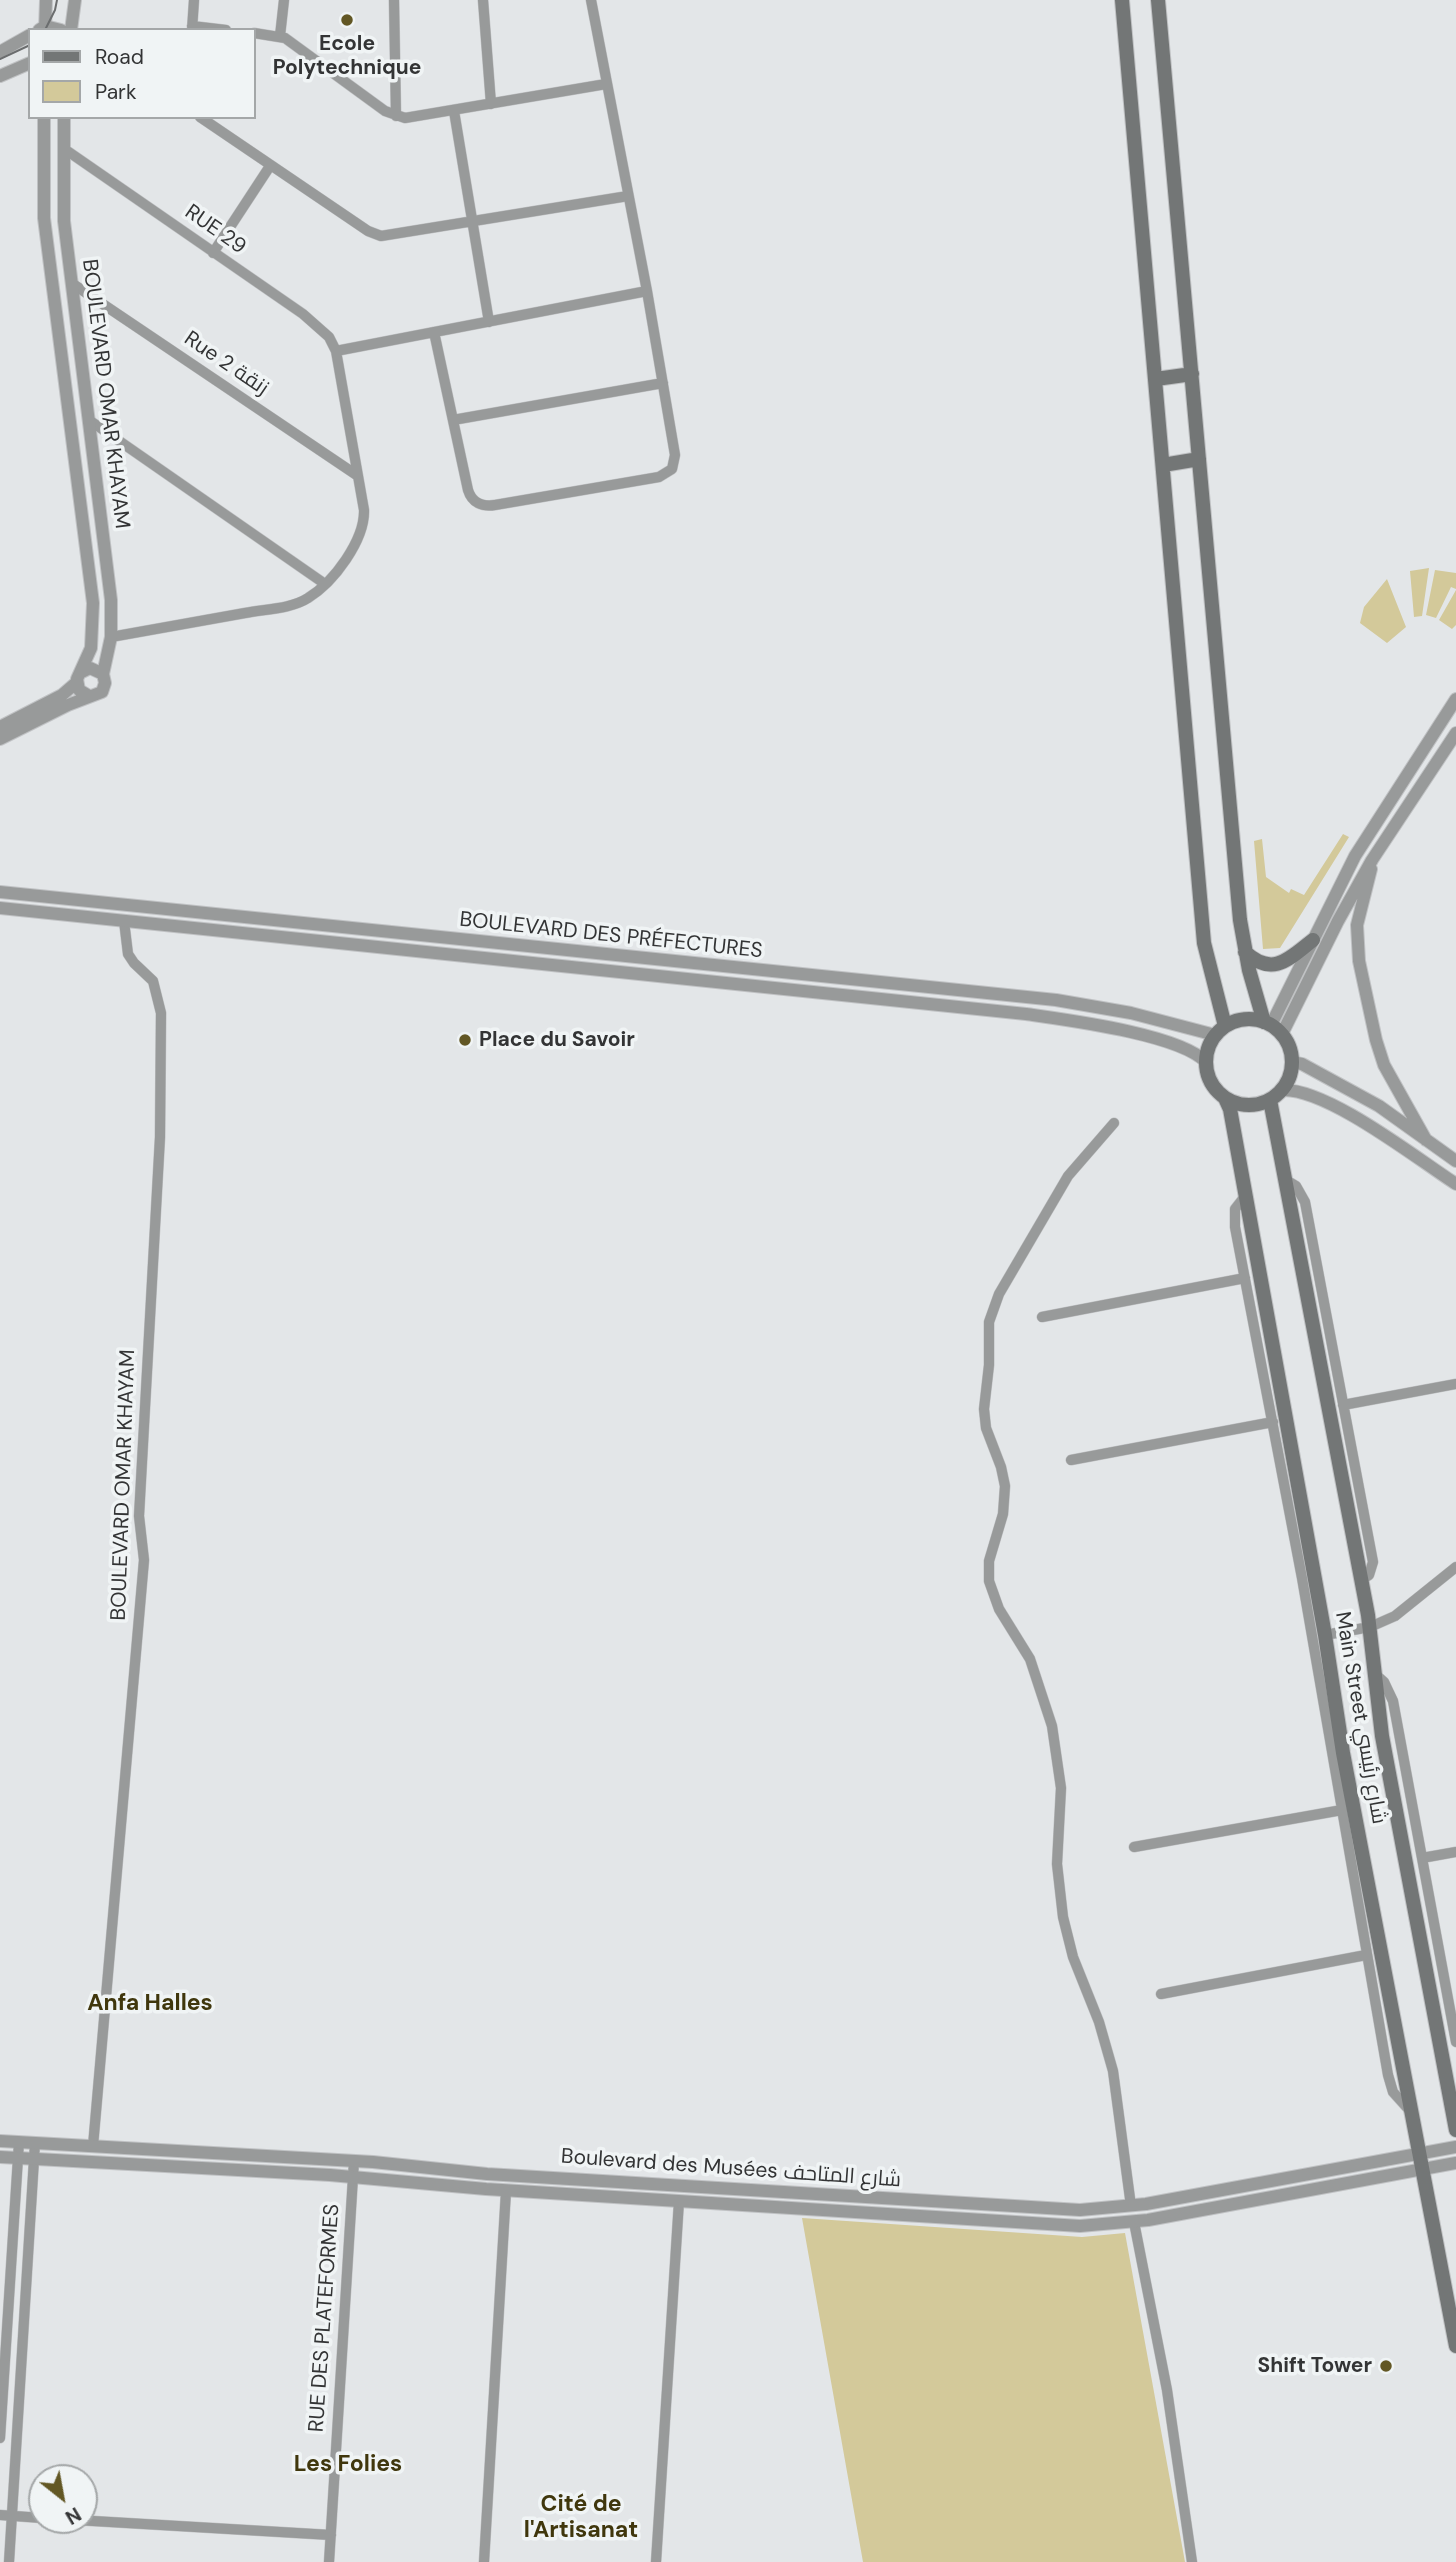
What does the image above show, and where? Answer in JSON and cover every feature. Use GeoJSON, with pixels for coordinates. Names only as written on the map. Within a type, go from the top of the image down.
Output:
{"type":"FeatureCollection","features":[{"type":"Feature","properties":{"kind":"main road"},"geometry":{"type":"LineString","coordinates":[[1122,0],[1204,943],[1220,1030]]}},
{"type":"Feature","properties":{"kind":"main road"},"geometry":{"type":"LineString","coordinates":[[1158,0],[1225,758],[1245,952],[1272,1027],[1290,1047],[1292,1062],[1290,1077],[1282,1090],[1270,1100],[1247,1105],[1225,1098],[1211,1082],[1206,1062],[1208,1048],[1220,1030],[1248,1019],[1272,1027]]}},
{"type":"Feature","properties":{"kind":"main road"},"geometry":{"type":"LineString","coordinates":[[1156,379],[1192,374]]}},
{"type":"Feature","properties":{"kind":"main road"},"geometry":{"type":"LineString","coordinates":[[1163,465],[1199,458]]}},
{"type":"Feature","properties":{"kind":"main road"},"geometry":{"type":"LineString","coordinates":[[1245,952],[1263,962],[1281,963],[1292,958],[1313,940]]}},
{"type":"Feature","properties":{"kind":"main road","name":"Main Street شارع رئيسي"},"geometry":{"type":"LineString","coordinates":[[1225,1098],[1230,1109],[1246,1195],[1325,1635],[1343,1753],[1456,2346]]}},
{"type":"Feature","properties":{"kind":"main road","name":"Main Street شارع رئيسي"},"geometry":{"type":"LineString","coordinates":[[1270,1100],[1370,1626],[1381,1736],[1452,2090],[1456,2130]]}},
{"type":"Feature","properties":{"kind":"street"},"geometry":{"type":"LineString","coordinates":[[43,28],[46,0]]}},
{"type":"Feature","properties":{"kind":"street"},"geometry":{"type":"LineString","coordinates":[[71,28],[75,0]]}},
{"type":"Feature","properties":{"kind":"street"},"geometry":{"type":"LineString","coordinates":[[192,28],[194,0]]}},
{"type":"Feature","properties":{"kind":"street"},"geometry":{"type":"LineString","coordinates":[[280,36],[284,0]]}},
{"type":"Feature","properties":{"kind":"street"},"geometry":{"type":"LineString","coordinates":[[394,0],[396,116]]}},
{"type":"Feature","properties":{"kind":"street"},"geometry":{"type":"LineString","coordinates":[[483,0],[491,104]]}},
{"type":"Feature","properties":{"kind":"street"},"geometry":{"type":"LineString","coordinates":[[434,332],[470,495],[480,505],[490,506],[668,473],[675,460],[663,383],[591,0]]}},
{"type":"Feature","properties":{"kind":"street"},"geometry":{"type":"LineString","coordinates":[[256,33],[280,36],[385,111],[396,116],[413,118],[606,84]]}},
{"type":"Feature","properties":{"kind":"street"},"geometry":{"type":"LineString","coordinates":[[0,52],[28,37]]}},
{"type":"Feature","properties":{"kind":"street"},"geometry":{"type":"LineString","coordinates":[[0,76],[28,64]]}},
{"type":"Feature","properties":{"kind":"street"},"geometry":{"type":"LineString","coordinates":[[454,111],[489,322]]}},
{"type":"Feature","properties":{"kind":"street","name":"BOULEVARD OMAR KHAYAM"},"geometry":{"type":"LineString","coordinates":[[44,119],[44,218],[93,603],[91,648],[79,677]]}},
{"type":"Feature","properties":{"kind":"street","name":"BOULEVARD OMAR KHAYAM"},"geometry":{"type":"LineString","coordinates":[[64,119],[64,220],[108,569],[111,637],[103,674]]}},
{"type":"Feature","properties":{"kind":"street"},"geometry":{"type":"LineString","coordinates":[[203,119],[376,234],[390,235],[628,196]]}},
{"type":"Feature","properties":{"kind":"street","name":"RUE 29"},"geometry":{"type":"LineString","coordinates":[[62,148],[312,321],[329,337],[336,351]]}},
{"type":"Feature","properties":{"kind":"street"},"geometry":{"type":"LineString","coordinates":[[213,253],[270,166]]}},
{"type":"Feature","properties":{"kind":"street","name":"Rue 2 زنقة"},"geometry":{"type":"LineString","coordinates":[[73,284],[358,477]]}},
{"type":"Feature","properties":{"kind":"street"},"geometry":{"type":"LineString","coordinates":[[111,637],[307,599],[325,584],[349,554],[364,524],[336,351],[647,291]]}},
{"type":"Feature","properties":{"kind":"street"},"geometry":{"type":"LineString","coordinates":[[453,420],[663,383]]}},
{"type":"Feature","properties":{"kind":"street"},"geometry":{"type":"LineString","coordinates":[[89,420],[325,584]]}},
{"type":"Feature","properties":{"kind":"street"},"geometry":{"type":"LineString","coordinates":[[0,727],[62,695],[90,668],[103,674],[104,688],[98,695],[89,696],[0,739]]}},
{"type":"Feature","properties":{"kind":"street"},"geometry":{"type":"LineString","coordinates":[[79,677],[79,690],[89,696]]}},
{"type":"Feature","properties":{"kind":"street"},"geometry":{"type":"LineString","coordinates":[[1272,1027],[1340,883],[1371,828],[1456,699]]}},
{"type":"Feature","properties":{"kind":"street"},"geometry":{"type":"LineString","coordinates":[[1272,1027],[1372,860],[1456,733]]}},
{"type":"Feature","properties":{"kind":"street"},"geometry":{"type":"LineString","coordinates":[[1372,860],[1357,925],[1360,961],[1376,1040],[1384,1065],[1426,1140]]}},
{"type":"Feature","properties":{"kind":"street","name":"BOULEVARD DES PRÉFECTURES"},"geometry":{"type":"LineString","coordinates":[[0,892],[1056,1000],[1220,1030]]}},
{"type":"Feature","properties":{"kind":"street"},"geometry":{"type":"LineString","coordinates":[[129,921],[136,906]]}},
{"type":"Feature","properties":{"kind":"street","name":"BOULEVARD DES PRÉFECTURES"},"geometry":{"type":"LineString","coordinates":[[0,908],[1079,1022],[1124,1031],[1179,1047],[1198,1055],[1206,1062]]}},
{"type":"Feature","properties":{"kind":"street","name":"BOULEVARD OMAR KHAYAM"},"geometry":{"type":"LineString","coordinates":[[93,2146],[144,1560],[139,1503],[161,1101],[161,1013],[158,995],[149,975],[134,963],[128,954],[129,921]]}},
{"type":"Feature","properties":{"kind":"street"},"geometry":{"type":"LineString","coordinates":[[460,956],[462,940]]}},
{"type":"Feature","properties":{"kind":"street"},"geometry":{"type":"LineString","coordinates":[[1292,1062],[1302,1064],[1364,1097],[1456,1161]]}},
{"type":"Feature","properties":{"kind":"street"},"geometry":{"type":"LineString","coordinates":[[1282,1090],[1295,1089],[1336,1107],[1456,1184]]}},
{"type":"Feature","properties":{"kind":"street"},"geometry":{"type":"LineString","coordinates":[[1114,1123],[1068,1176],[999,1294],[989,1322],[989,1365],[984,1409],[986,1428],[1003,1476],[1005,1495],[1003,1514],[991,1552],[989,1581],[999,1609],[1030,1658],[1052,1726],[1061,1788],[1058,1864],[1063,1917],[1073,1957],[1099,2022],[1113,2071],[1131,2206]]}},
{"type":"Feature","properties":{"kind":"street"},"geometry":{"type":"LineString","coordinates":[[1286,1180],[1296,1186],[1305,1202],[1373,1562],[1371,1571],[1361,1580]]}},
{"type":"Feature","properties":{"kind":"street"},"geometry":{"type":"LineString","coordinates":[[1246,1195],[1238,1204],[1234,1215],[1303,1578],[1366,1955],[1390,2084],[1398,2100],[1411,2112]]}},
{"type":"Feature","properties":{"kind":"street"},"geometry":{"type":"LineString","coordinates":[[1042,1317],[1245,1278]]}},
{"type":"Feature","properties":{"kind":"street"},"geometry":{"type":"LineString","coordinates":[[1343,1405],[1456,1384]]}},
{"type":"Feature","properties":{"kind":"street"},"geometry":{"type":"LineString","coordinates":[[1070,1460],[1273,1422]]}},
{"type":"Feature","properties":{"kind":"street"},"geometry":{"type":"LineString","coordinates":[[1325,1635],[1370,1626],[1404,1609],[1456,1567]]}},
{"type":"Feature","properties":{"kind":"street"},"geometry":{"type":"LineString","coordinates":[[1373,1673],[1384,1682],[1393,1701],[1456,2042]]}},
{"type":"Feature","properties":{"kind":"street"},"geometry":{"type":"LineString","coordinates":[[1134,1847],[1342,1810]]}},
{"type":"Feature","properties":{"kind":"street"},"geometry":{"type":"LineString","coordinates":[[1422,1858],[1456,1852]]}},
{"type":"Feature","properties":{"kind":"street"},"geometry":{"type":"LineString","coordinates":[[1161,1994],[1366,1955]]}},
{"type":"Feature","properties":{"kind":"street","name":"Boulevard des Musées شارع المتاحف"},"geometry":{"type":"LineString","coordinates":[[0,2141],[354,2161],[487,2174],[1063,2209],[1131,2206],[1456,2147]]}},
{"type":"Feature","properties":{"kind":"street"},"geometry":{"type":"LineString","coordinates":[[0,2438],[19,2143]]}},
{"type":"Feature","properties":{"kind":"street"},"geometry":{"type":"LineString","coordinates":[[9,2562],[35,2143]]}},
{"type":"Feature","properties":{"kind":"street","name":"Boulevard des Musées شارع المتاحف"},"geometry":{"type":"LineString","coordinates":[[0,2157],[353,2177],[506,2191],[1062,2225],[1134,2222],[1456,2163]]}},
{"type":"Feature","properties":{"kind":"street","name":"RUE DES PLATEFORMES"},"geometry":{"type":"LineString","coordinates":[[329,2562],[354,2161]]}},
{"type":"Feature","properties":{"kind":"street"},"geometry":{"type":"LineString","coordinates":[[484,2562],[506,2191]]}},
{"type":"Feature","properties":{"kind":"street"},"geometry":{"type":"LineString","coordinates":[[656,2562],[678,2201]]}},
{"type":"Feature","properties":{"kind":"street"},"geometry":{"type":"LineString","coordinates":[[1134,2222],[1171,2414],[1192,2562]]}},
{"type":"Feature","properties":{"kind":"street"},"geometry":{"type":"LineString","coordinates":[[0,2515],[28,2517]]}},
{"type":"Feature","properties":{"kind":"street"},"geometry":{"type":"LineString","coordinates":[[98,2521],[331,2536]]}},
{"type":"Feature","properties":{"kind":"green space"},"geometry":{"type":"Polygon","coordinates":[[[1429,568],[1422,616],[1414,617],[1410,571],[1429,568]]]}},
{"type":"Feature","properties":{"kind":"green space"},"geometry":{"type":"Polygon","coordinates":[[[1435,570],[1456,573],[1456,589],[1451,587],[1436,618],[1426,615],[1435,570]]]}},
{"type":"Feature","properties":{"kind":"green space"},"geometry":{"type":"Polygon","coordinates":[[[1387,579],[1406,627],[1387,643],[1360,623],[1364,607],[1387,579]]]}},
{"type":"Feature","properties":{"kind":"green space"},"geometry":{"type":"Polygon","coordinates":[[[1456,590],[1456,625],[1452,629],[1439,620],[1456,590]]]}},
{"type":"Feature","properties":{"kind":"green space"},"geometry":{"type":"Polygon","coordinates":[[[1343,834],[1349,837],[1280,948],[1263,949],[1254,841],[1262,839],[1266,877],[1289,893],[1291,889],[1304,895],[1343,834]]]}},
{"type":"Feature","properties":{"kind":"green space"},"geometry":{"type":"Polygon","coordinates":[[[802,2218],[1082,2237],[1125,2233],[1185,2562],[863,2562],[802,2218]]]}},
{"type":"Feature","properties":{"kind":"tram line"},"geometry":{"type":"LineString","coordinates":[[46,28],[57,0]]}},
{"type":"Feature","properties":{"kind":"tram line"},"geometry":{"type":"LineString","coordinates":[[0,59],[28,46]]}},
{"type":"Feature","properties":{"kind":"place","name":"Ecole Polytechnique"},"geometry":{"type":"Point","coordinates":[347,20]}},
{"type":"Feature","properties":{"kind":"place","name":"Place du Savoir"},"geometry":{"type":"Point","coordinates":[465,1040]}},
{"type":"Feature","properties":{"kind":"place","name":"Shift Tower"},"geometry":{"type":"Point","coordinates":[1386,2366]}},
{"type":"Feature","properties":{"kind":"district","name":"Anfa Halles"},"geometry":{"type":"Point","coordinates":[150,2004]}},
{"type":"Feature","properties":{"kind":"district","name":"Les Folies"},"geometry":{"type":"Point","coordinates":[348,2465]}},
{"type":"Feature","properties":{"kind":"district","name":"Cité de l'Artisanat"},"geometry":{"type":"Point","coordinates":[581,2518]}}]}
